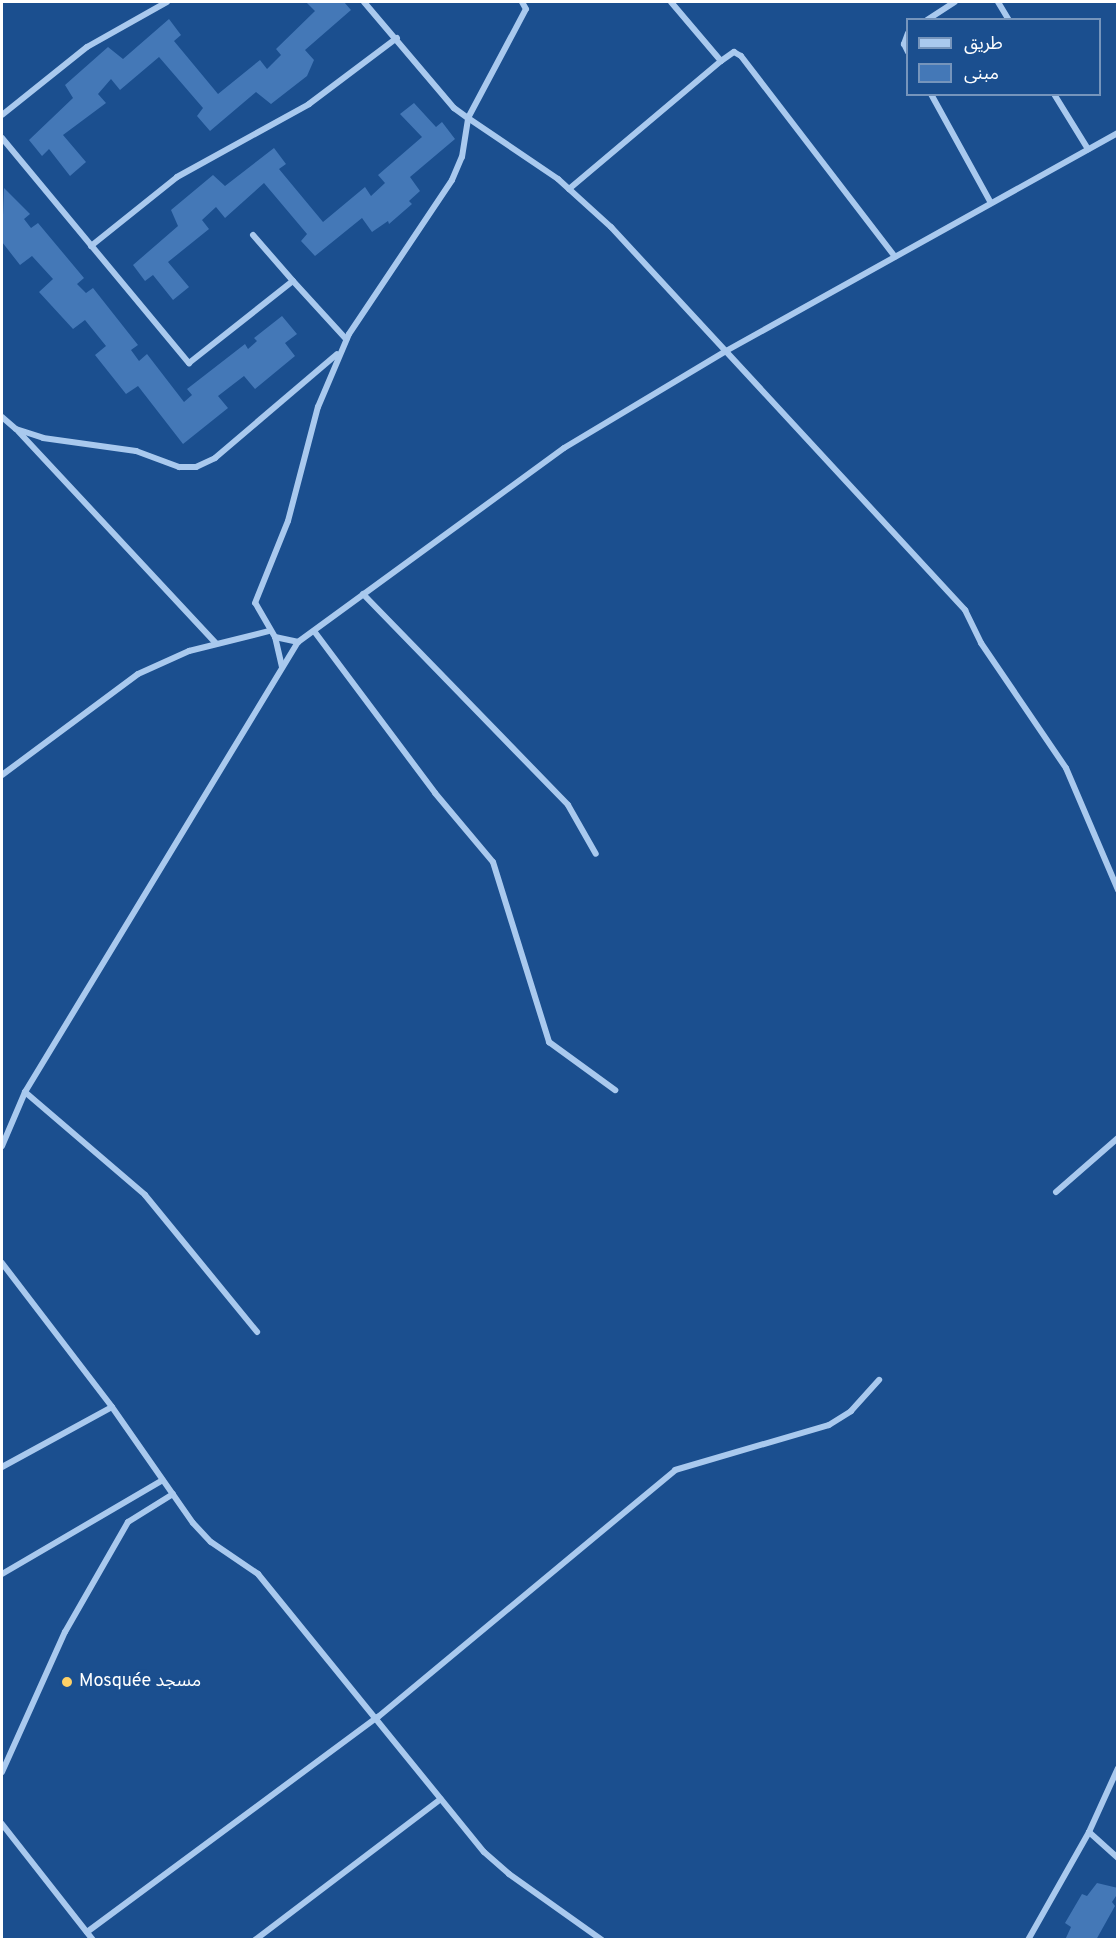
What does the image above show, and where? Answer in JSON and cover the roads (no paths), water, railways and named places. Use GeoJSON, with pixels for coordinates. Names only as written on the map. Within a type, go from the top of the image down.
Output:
{"type":"FeatureCollection","features":[{"type":"Feature","properties":{"kind":"street"},"geometry":{"type":"LineString","coordinates":[[2,115],[87,47],[167,2]]}},
{"type":"Feature","properties":{"kind":"street"},"geometry":{"type":"LineString","coordinates":[[364,2],[397,38],[454,108],[569,189],[611,226],[965,610],[981,643],[1066,768],[1118,890]]}},
{"type":"Feature","properties":{"kind":"street"},"geometry":{"type":"LineString","coordinates":[[282,668],[274,637],[257,611],[256,593],[288,521],[318,407],[346,339],[452,180],[462,157],[468,118],[526,9],[522,2]]}},
{"type":"Feature","properties":{"kind":"street"},"geometry":{"type":"LineString","coordinates":[[671,2],[721,61]]}},
{"type":"Feature","properties":{"kind":"street"},"geometry":{"type":"LineString","coordinates":[[930,18],[955,2]]}},
{"type":"Feature","properties":{"kind":"street"},"geometry":{"type":"LineString","coordinates":[[998,2],[1008,18]]}},
{"type":"Feature","properties":{"kind":"street"},"geometry":{"type":"LineString","coordinates":[[91,246],[177,177],[309,104],[397,38]]}},
{"type":"Feature","properties":{"kind":"street"},"geometry":{"type":"LineString","coordinates":[[569,189],[734,52],[741,56],[895,257]]}},
{"type":"Feature","properties":{"kind":"street"},"geometry":{"type":"LineString","coordinates":[[932,96],[991,203]]}},
{"type":"Feature","properties":{"kind":"street"},"geometry":{"type":"LineString","coordinates":[[1055,96],[1088,149]]}},
{"type":"Feature","properties":{"kind":"street"},"geometry":{"type":"LineString","coordinates":[[2,1144],[25,1092],[298,642],[542,462],[726,351],[1118,133]]}},
{"type":"Feature","properties":{"kind":"street"},"geometry":{"type":"LineString","coordinates":[[2,138],[189,363],[293,281]]}},
{"type":"Feature","properties":{"kind":"street"},"geometry":{"type":"LineString","coordinates":[[253,234],[346,339]]}},
{"type":"Feature","properties":{"kind":"street"},"geometry":{"type":"LineString","coordinates":[[16,429],[43,438],[136,451],[178,467],[196,467],[215,458],[340,351]]}},
{"type":"Feature","properties":{"kind":"street"},"geometry":{"type":"LineString","coordinates":[[2,417],[16,429],[216,644]]}},
{"type":"Feature","properties":{"kind":"street"},"geometry":{"type":"LineString","coordinates":[[363,594],[568,806],[596,854]]}},
{"type":"Feature","properties":{"kind":"street"},"geometry":{"type":"LineString","coordinates":[[2,775],[138,674],[216,644],[269,631]]}},
{"type":"Feature","properties":{"kind":"street"},"geometry":{"type":"LineString","coordinates":[[314,631],[435,793],[492,862],[549,1042],[615,1090]]}},
{"type":"Feature","properties":{"kind":"street"},"geometry":{"type":"LineString","coordinates":[[274,637],[298,642]]}},
{"type":"Feature","properties":{"kind":"street"},"geometry":{"type":"LineString","coordinates":[[25,1092],[145,1195],[257,1332]]}},
{"type":"Feature","properties":{"kind":"street"},"geometry":{"type":"LineString","coordinates":[[1056,1192],[1118,1138]]}},
{"type":"Feature","properties":{"kind":"street"},"geometry":{"type":"LineString","coordinates":[[2,1263],[211,1542],[258,1574],[378,1717],[484,1852],[509,1874],[602,1940]]}},
{"type":"Feature","properties":{"kind":"street"},"geometry":{"type":"LineString","coordinates":[[87,1932],[378,1717],[675,1470],[829,1425],[851,1411],[879,1380]]}},
{"type":"Feature","properties":{"kind":"street"},"geometry":{"type":"LineString","coordinates":[[2,1467],[112,1407]]}},
{"type":"Feature","properties":{"kind":"street"},"geometry":{"type":"LineString","coordinates":[[2,1574],[163,1480]]}},
{"type":"Feature","properties":{"kind":"street"},"geometry":{"type":"LineString","coordinates":[[2,1772],[65,1632],[128,1522],[173,1494]]}},
{"type":"Feature","properties":{"kind":"street"},"geometry":{"type":"LineString","coordinates":[[1028,1940],[1089,1832],[1118,1768]]}},
{"type":"Feature","properties":{"kind":"street"},"geometry":{"type":"LineString","coordinates":[[255,1940],[441,1799]]}},
{"type":"Feature","properties":{"kind":"street"},"geometry":{"type":"LineString","coordinates":[[2,1824],[93,1940]]}},
{"type":"Feature","properties":{"kind":"street"},"geometry":{"type":"LineString","coordinates":[[1089,1832],[1118,1858]]}},
{"type":"Feature","properties":{"kind":"place","name":"Mosquée مسجد"},"geometry":{"type":"Point","coordinates":[67,1682]}}]}
